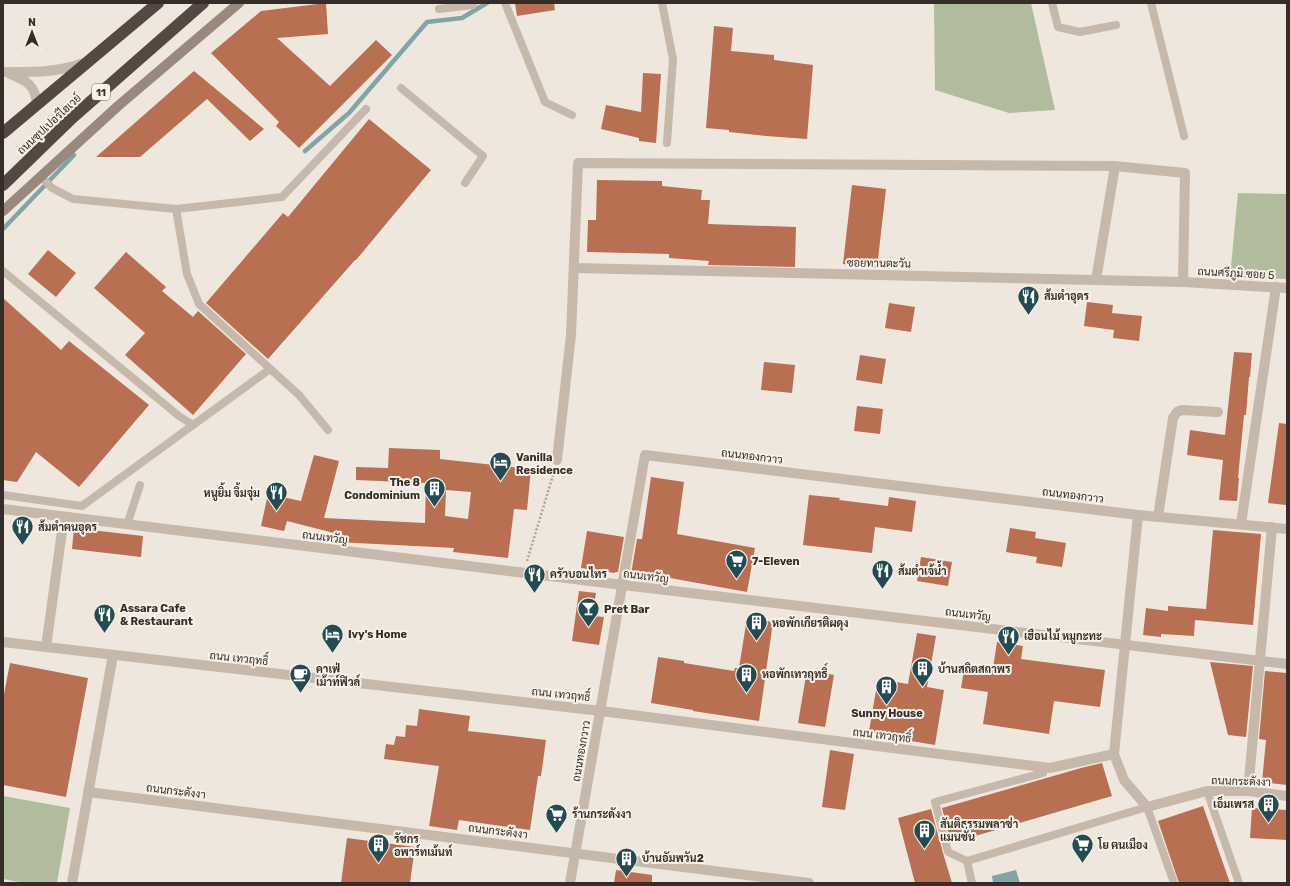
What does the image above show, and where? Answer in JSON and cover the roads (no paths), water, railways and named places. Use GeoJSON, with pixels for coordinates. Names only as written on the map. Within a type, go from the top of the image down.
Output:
{"type":"FeatureCollection","features":[{"type":"Feature","properties":{"kind":"highway","name":"ถนนซุปเปอร์ไฮเวย์"},"geometry":{"type":"LineString","coordinates":[[3,133],[158,3]]}},
{"type":"Feature","properties":{"kind":"highway","name":"ถนนซุปเปอร์ไฮเวย์"},"geometry":{"type":"LineString","coordinates":[[3,185],[72,118],[203,3]]}},
{"type":"Feature","properties":{"kind":"main road"},"geometry":{"type":"LineString","coordinates":[[3,212],[42,178],[118,106],[239,3]]}},
{"type":"Feature","properties":{"kind":"street"},"geometry":{"type":"LineString","coordinates":[[3,72],[37,72],[68,69],[90,60]]}},
{"type":"Feature","properties":{"kind":"street"},"geometry":{"type":"LineString","coordinates":[[3,72],[24,80],[36,94],[37,104]]}},
{"type":"Feature","properties":{"kind":"street"},"geometry":{"type":"LineString","coordinates":[[557,460],[571,335],[578,163],[1115,166],[1186,173],[1183,282]]}},
{"type":"Feature","properties":{"kind":"street"},"geometry":{"type":"LineString","coordinates":[[1096,280],[1115,166]]}},
{"type":"Feature","properties":{"kind":"street","name":"ซอยทานตะวัน"},"geometry":{"type":"LineString","coordinates":[[574,268],[1183,282]]}},
{"type":"Feature","properties":{"kind":"street","name":"ถนนศรีภูมิ ซอย 5"},"geometry":{"type":"LineString","coordinates":[[1183,282],[1287,288]]}},
{"type":"Feature","properties":{"kind":"street"},"geometry":{"type":"LineString","coordinates":[[1241,524],[1276,287]]}},
{"type":"Feature","properties":{"kind":"street"},"geometry":{"type":"LineString","coordinates":[[1158,517],[1173,418],[1177,412],[1182,410],[1218,412]]}},
{"type":"Feature","properties":{"kind":"street","name":"ถนนทองกวาว"},"geometry":{"type":"LineString","coordinates":[[570,883],[645,455],[1138,515],[1287,528]]}},
{"type":"Feature","properties":{"kind":"street","name":"ถนนเทวัญ"},"geometry":{"type":"LineString","coordinates":[[3,509],[523,573],[1287,664]]}},
{"type":"Feature","properties":{"kind":"street"},"geometry":{"type":"LineString","coordinates":[[1138,515],[1114,754],[1124,780],[1147,807]]}},
{"type":"Feature","properties":{"kind":"street"},"geometry":{"type":"LineString","coordinates":[[46,647],[64,517]]}},
{"type":"Feature","properties":{"kind":"street"},"geometry":{"type":"LineString","coordinates":[[1248,791],[1272,527]]}},
{"type":"Feature","properties":{"kind":"street","name":"ถนน เทวฤทธิ์"},"geometry":{"type":"LineString","coordinates":[[3,642],[113,656],[601,711],[1050,768],[1114,754]]}},
{"type":"Feature","properties":{"kind":"street"},"geometry":{"type":"LineString","coordinates":[[72,883],[113,656]]}},
{"type":"Feature","properties":{"kind":"street","name":"ถนนกระดังงา"},"geometry":{"type":"LineString","coordinates":[[1147,807],[1207,791],[1248,791],[1287,796]]}},
{"type":"Feature","properties":{"kind":"street","name":"ถนนกระดังงา"},"geometry":{"type":"LineString","coordinates":[[88,792],[809,883]]}},
{"type":"Feature","properties":{"kind":"lane"},"geometry":{"type":"LineString","coordinates":[[439,9],[473,5],[474,3]]}},
{"type":"Feature","properties":{"kind":"lane"},"geometry":{"type":"LineString","coordinates":[[505,3],[545,102],[572,115]]}},
{"type":"Feature","properties":{"kind":"lane"},"geometry":{"type":"LineString","coordinates":[[662,3],[673,60],[667,143]]}},
{"type":"Feature","properties":{"kind":"lane"},"geometry":{"type":"LineString","coordinates":[[1052,3],[1058,27],[1080,32],[1116,25]]}},
{"type":"Feature","properties":{"kind":"lane"},"geometry":{"type":"LineString","coordinates":[[1151,3],[1184,136]]}},
{"type":"Feature","properties":{"kind":"lane"},"geometry":{"type":"LineString","coordinates":[[401,88],[483,156],[464,183]]}},
{"type":"Feature","properties":{"kind":"lane"},"geometry":{"type":"LineString","coordinates":[[42,178],[52,188],[73,199],[176,209],[282,197],[366,109]]}},
{"type":"Feature","properties":{"kind":"lane"},"geometry":{"type":"LineString","coordinates":[[176,209],[188,274],[198,304],[299,394],[328,430]]}},
{"type":"Feature","properties":{"kind":"lane"},"geometry":{"type":"LineString","coordinates":[[3,271],[179,416],[192,425]]}},
{"type":"Feature","properties":{"kind":"lane"},"geometry":{"type":"LineString","coordinates":[[3,495],[82,506],[270,369]]}},
{"type":"Feature","properties":{"kind":"lane"},"geometry":{"type":"LineString","coordinates":[[127,525],[140,485]]}},
{"type":"Feature","properties":{"kind":"lane"},"geometry":{"type":"LineString","coordinates":[[1043,773],[935,802],[948,852],[967,861],[1147,807],[1174,883]]}},
{"type":"Feature","properties":{"kind":"lane"},"geometry":{"type":"LineString","coordinates":[[1207,791],[1239,883]]}},
{"type":"Feature","properties":{"kind":"lane"},"geometry":{"type":"LineString","coordinates":[[967,861],[972,883]]}},
{"type":"Feature","properties":{"kind":"water"},"geometry":{"type":"Polygon","coordinates":[[[1016,870],[1020,883],[993,883],[992,876],[1016,870]]]}},
{"type":"Feature","properties":{"kind":"waterway"},"geometry":{"type":"LineString","coordinates":[[305,151],[349,113],[427,22],[462,18],[487,3]]}},
{"type":"Feature","properties":{"kind":"waterway"},"geometry":{"type":"LineString","coordinates":[[3,229],[74,155]]}},
{"type":"Feature","properties":{"kind":"place","name":"ส้มตำอุดร"},"geometry":{"type":"Point","coordinates":[1028,316]}},
{"type":"Feature","properties":{"kind":"place","name":"Vanilla Residence"},"geometry":{"type":"Point","coordinates":[501,482]}},
{"type":"Feature","properties":{"kind":"place","name":"The 8 Condominium"},"geometry":{"type":"Point","coordinates":[435,508]}},
{"type":"Feature","properties":{"kind":"place","name":"หนูยิ้ม จิ้มจุ่ม"},"geometry":{"type":"Point","coordinates":[276,512]}},
{"type":"Feature","properties":{"kind":"place","name":"ส้มตำฅนอุดร"},"geometry":{"type":"Point","coordinates":[22,546]}},
{"type":"Feature","properties":{"kind":"place","name":"7-Eleven"},"geometry":{"type":"Point","coordinates":[736,580]}},
{"type":"Feature","properties":{"kind":"place","name":"ส้มตำเจ้น้ำ"},"geometry":{"type":"Point","coordinates":[883,590]}},
{"type":"Feature","properties":{"kind":"place","name":"ครัวบอนไทร"},"geometry":{"type":"Point","coordinates":[535,594]}},
{"type":"Feature","properties":{"kind":"place","name":"Pret Bar"},"geometry":{"type":"Point","coordinates":[588,628]}},
{"type":"Feature","properties":{"kind":"place","name":"Assara Cafe & Restaurant"},"geometry":{"type":"Point","coordinates":[104,634]}},
{"type":"Feature","properties":{"kind":"place","name":"หอพักเกียรติผดุง"},"geometry":{"type":"Point","coordinates":[756,642]}},
{"type":"Feature","properties":{"kind":"place","name":"Ivy's Home"},"geometry":{"type":"Point","coordinates":[332,654]}},
{"type":"Feature","properties":{"kind":"place","name":"เฮือนไม้ หมูกะทะ"},"geometry":{"type":"Point","coordinates":[1009,656]}},
{"type":"Feature","properties":{"kind":"place","name":"บ้านสถิตสถาพร"},"geometry":{"type":"Point","coordinates":[922,688]}},
{"type":"Feature","properties":{"kind":"place","name":"คาเฟ่ เม้าท์ฟิวล์"},"geometry":{"type":"Point","coordinates":[301,694]}},
{"type":"Feature","properties":{"kind":"place","name":"หอพักเทวฤทธิ์"},"geometry":{"type":"Point","coordinates":[747,694]}},
{"type":"Feature","properties":{"kind":"place","name":"Sunny House"},"geometry":{"type":"Point","coordinates":[887,706]}},
{"type":"Feature","properties":{"kind":"place","name":"เอ็มเพรส"},"geometry":{"type":"Point","coordinates":[1269,824]}},
{"type":"Feature","properties":{"kind":"place","name":"ร้านกระดังงา"},"geometry":{"type":"Point","coordinates":[556,834]}},
{"type":"Feature","properties":{"kind":"place","name":"สันติธรรมพลาซ่า แมนชั่น"},"geometry":{"type":"Point","coordinates":[925,850]}},
{"type":"Feature","properties":{"kind":"place","name":"รัชกร อพาร์ทเม้นท์"},"geometry":{"type":"Point","coordinates":[378,864]}},
{"type":"Feature","properties":{"kind":"place","name":"โย ฅนเมือง"},"geometry":{"type":"Point","coordinates":[1083,864]}},
{"type":"Feature","properties":{"kind":"place","name":"บ้านอัมพวัน2"},"geometry":{"type":"Point","coordinates":[626,878]}}]}
